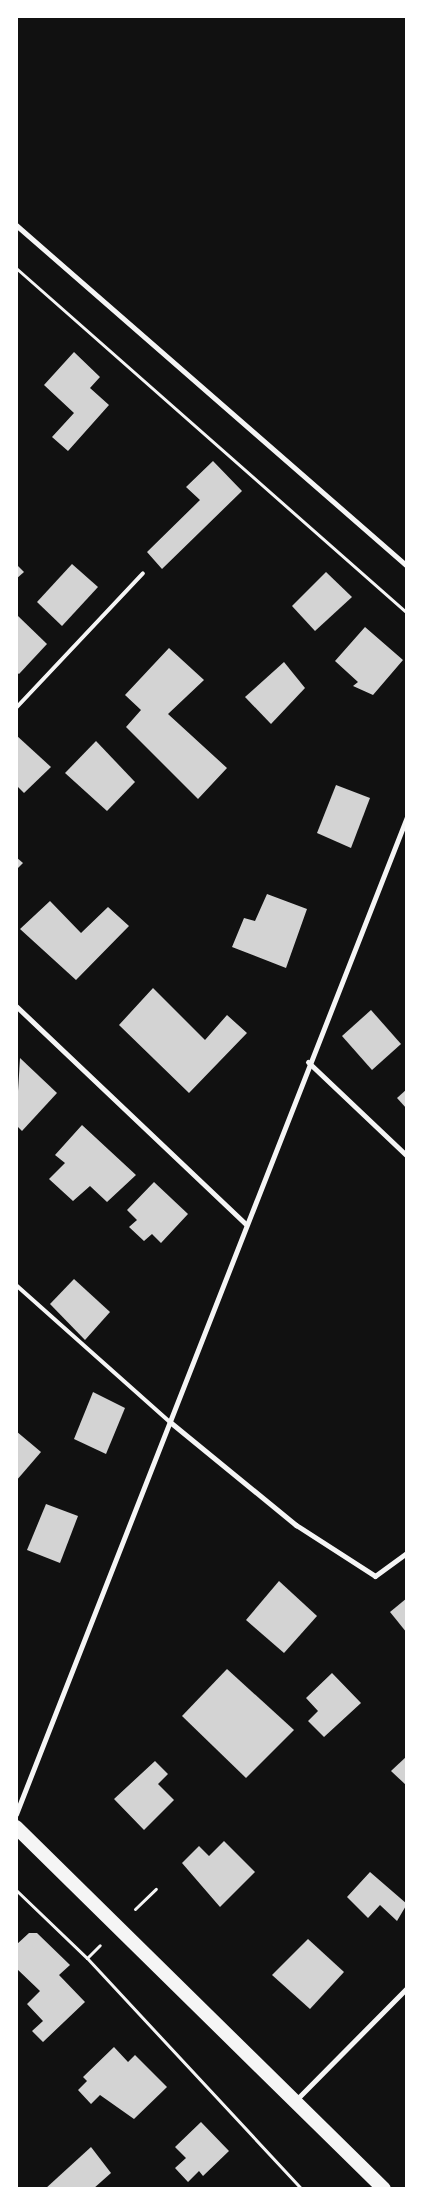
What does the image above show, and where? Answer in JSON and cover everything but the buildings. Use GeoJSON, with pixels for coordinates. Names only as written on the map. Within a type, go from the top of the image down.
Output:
{"type":"FeatureCollection","features":[{"type":"Feature","properties":{"kind":"highway"},"geometry":{"type":"LineString","coordinates":[[16,1827],[384,2189]]}},
{"type":"Feature","properties":{"kind":"street"},"geometry":{"type":"LineString","coordinates":[[16,225],[407,566]]}},
{"type":"Feature","properties":{"kind":"street"},"geometry":{"type":"LineString","coordinates":[[16,1814],[170,1422],[308,1062],[407,817]]}},
{"type":"Feature","properties":{"kind":"street"},"geometry":{"type":"LineString","coordinates":[[16,1006],[246,1224]]}},
{"type":"Feature","properties":{"kind":"street"},"geometry":{"type":"LineString","coordinates":[[308,1062],[407,1156]]}},
{"type":"Feature","properties":{"kind":"street"},"geometry":{"type":"LineString","coordinates":[[170,1422],[296,1525],[375,1576],[407,1553]]}},
{"type":"Feature","properties":{"kind":"street"},"geometry":{"type":"LineString","coordinates":[[296,2101],[407,1988]]}},
{"type":"Feature","properties":{"kind":"lane"},"geometry":{"type":"LineString","coordinates":[[16,708],[142,573]]}},
{"type":"Feature","properties":{"kind":"lane"},"geometry":{"type":"LineString","coordinates":[[16,1285],[170,1422]]}},
{"type":"Feature","properties":{"kind":"path"},"geometry":{"type":"LineString","coordinates":[[16,268],[407,612]]}},
{"type":"Feature","properties":{"kind":"path"},"geometry":{"type":"LineString","coordinates":[[132,1913],[156,1889]]}},
{"type":"Feature","properties":{"kind":"path"},"geometry":{"type":"LineString","coordinates":[[16,1890],[86,1958],[302,2189]]}},
{"type":"Feature","properties":{"kind":"path"},"geometry":{"type":"LineString","coordinates":[[86,1958],[100,1945]]}}]}
